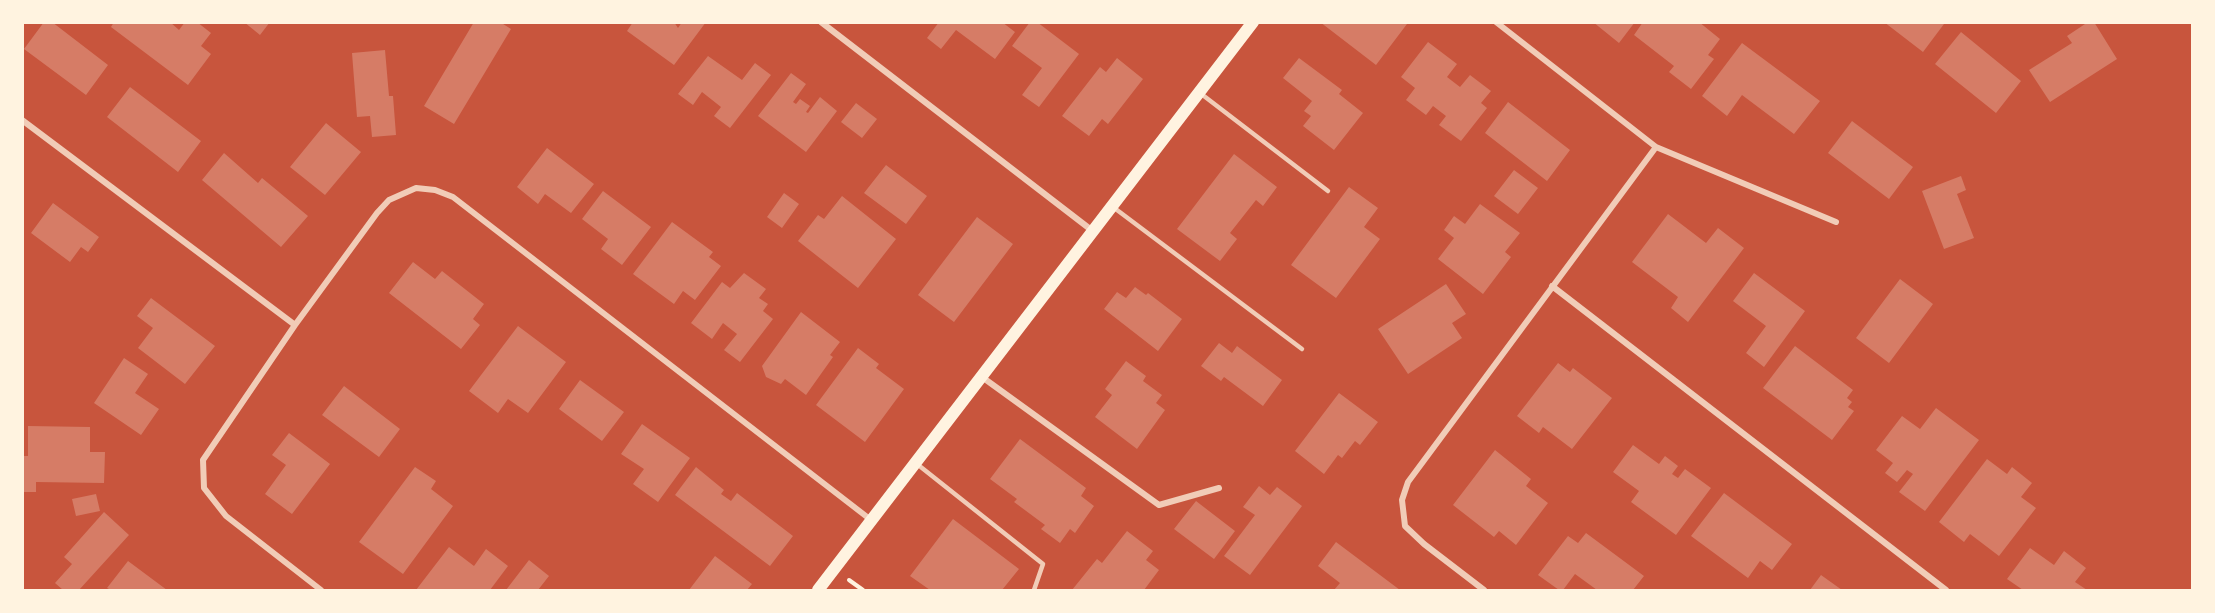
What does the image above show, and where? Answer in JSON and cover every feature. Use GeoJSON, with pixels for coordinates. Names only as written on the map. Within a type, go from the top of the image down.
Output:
{"type":"FeatureCollection","features":[{"type":"Feature","properties":{"kind":"main road"},"geometry":{"type":"LineString","coordinates":[[818,591],[1253,22]]}},
{"type":"Feature","properties":{"kind":"street"},"geometry":{"type":"LineString","coordinates":[[821,22],[1094,232]]}},
{"type":"Feature","properties":{"kind":"street"},"geometry":{"type":"LineString","coordinates":[[1496,22],[1656,147],[1836,222]]}},
{"type":"Feature","properties":{"kind":"street"},"geometry":{"type":"LineString","coordinates":[[22,120],[295,325]]}},
{"type":"Feature","properties":{"kind":"street"},"geometry":{"type":"LineString","coordinates":[[1484,591],[1424,544],[1405,526],[1402,500],[1408,482],[1656,147]]}},
{"type":"Feature","properties":{"kind":"street"},"geometry":{"type":"LineString","coordinates":[[321,591],[226,516],[204,488],[203,460],[208,449],[295,325],[377,213],[389,200],[416,188],[435,190],[453,197],[871,520]]}},
{"type":"Feature","properties":{"kind":"street"},"geometry":{"type":"LineString","coordinates":[[1552,286],[1946,591]]}},
{"type":"Feature","properties":{"kind":"street"},"geometry":{"type":"LineString","coordinates":[[982,377],[1159,506],[1219,488]]}},
{"type":"Feature","properties":{"kind":"lane"},"geometry":{"type":"LineString","coordinates":[[1200,93],[1328,191]]}},
{"type":"Feature","properties":{"kind":"lane"},"geometry":{"type":"LineString","coordinates":[[1113,207],[1302,349]]}},
{"type":"Feature","properties":{"kind":"lane"},"geometry":{"type":"LineString","coordinates":[[915,463],[1043,564],[1034,591]]}},
{"type":"Feature","properties":{"kind":"path"},"geometry":{"type":"LineString","coordinates":[[849,580],[863,591]]}},
{"type":"Feature","properties":{"kind":"building"},"geometry":{"type":"Polygon","coordinates":[[[44,22],[52,22],[108,65],[86,95],[24,49],[44,22]]]}},
{"type":"Feature","properties":{"kind":"building"},"geometry":{"type":"Polygon","coordinates":[[[114,22],[170,22],[179,30],[185,22],[197,22],[211,33],[201,46],[211,54],[188,85],[111,27],[114,22]]]}},
{"type":"Feature","properties":{"kind":"building"},"geometry":{"type":"Polygon","coordinates":[[[244,22],[270,22],[260,35],[244,22]]]}},
{"type":"Feature","properties":{"kind":"building"},"geometry":{"type":"Polygon","coordinates":[[[474,22],[500,22],[511,29],[454,124],[424,106],[474,22]]]}},
{"type":"Feature","properties":{"kind":"building"},"geometry":{"type":"Polygon","coordinates":[[[633,22],[674,22],[678,28],[682,22],[706,22],[674,65],[627,31],[633,22]]]}},
{"type":"Feature","properties":{"kind":"building"},"geometry":{"type":"Polygon","coordinates":[[[939,22],[1002,22],[1015,32],[995,59],[956,30],[941,49],[927,38],[939,22]]]}},
{"type":"Feature","properties":{"kind":"building"},"geometry":{"type":"Polygon","coordinates":[[[1030,22],[1037,22],[1079,54],[1039,107],[1022,95],[1042,68],[1012,46],[1030,22]]]}},
{"type":"Feature","properties":{"kind":"building"},"geometry":{"type":"Polygon","coordinates":[[[1320,22],[1406,22],[1407,24],[1376,65],[1320,22]]]}},
{"type":"Feature","properties":{"kind":"building"},"geometry":{"type":"Polygon","coordinates":[[[1593,22],[1635,22],[1619,43],[1593,22]]]}},
{"type":"Feature","properties":{"kind":"building"},"geometry":{"type":"Polygon","coordinates":[[[1643,22],[1699,22],[1720,39],[1708,55],[1714,59],[1691,89],[1669,72],[1674,66],[1634,35],[1643,22]]]}},
{"type":"Feature","properties":{"kind":"building"},"geometry":{"type":"Polygon","coordinates":[[[1884,22],[1942,22],[1944,24],[1923,52],[1884,22]]]}},
{"type":"Feature","properties":{"kind":"building"},"geometry":{"type":"Polygon","coordinates":[[[2088,22],[2094,22],[2117,59],[2050,102],[2029,70],[2072,43],[2067,36],[2088,22]]]}},
{"type":"Feature","properties":{"kind":"building"},"geometry":{"type":"Polygon","coordinates":[[[1961,32],[2021,81],[1996,113],[1935,64],[1961,32]]]}},
{"type":"Feature","properties":{"kind":"building"},"geometry":{"type":"Polygon","coordinates":[[[1428,42],[1457,64],[1447,77],[1460,87],[1470,75],[1491,91],[1481,103],[1487,108],[1461,141],[1439,125],[1446,116],[1433,106],[1426,115],[1406,100],[1415,88],[1401,77],[1428,42]]]}},
{"type":"Feature","properties":{"kind":"building"},"geometry":{"type":"Polygon","coordinates":[[[1742,43],[1820,101],[1794,134],[1742,95],[1727,116],[1702,96],[1742,43]]]}},
{"type":"Feature","properties":{"kind":"building"},"geometry":{"type":"Polygon","coordinates":[[[385,50],[389,96],[393,96],[396,135],[372,137],[370,116],[357,117],[352,53],[385,50]]]}},
{"type":"Feature","properties":{"kind":"building"},"geometry":{"type":"Polygon","coordinates":[[[708,56],[742,80],[755,63],[771,75],[730,128],[714,116],[721,107],[702,92],[693,105],[678,94],[708,56]]]}},
{"type":"Feature","properties":{"kind":"building"},"geometry":{"type":"Polygon","coordinates":[[[1117,58],[1143,79],[1108,124],[1102,119],[1089,136],[1062,116],[1100,67],[1106,72],[1117,58]]]}},
{"type":"Feature","properties":{"kind":"building"},"geometry":{"type":"Polygon","coordinates":[[[1299,58],[1342,90],[1339,94],[1363,113],[1334,150],[1303,126],[1311,116],[1304,111],[1312,101],[1283,78],[1299,58]]]}},
{"type":"Feature","properties":{"kind":"building"},"geometry":{"type":"Polygon","coordinates":[[[791,73],[806,84],[793,102],[796,104],[800,99],[810,106],[806,112],[808,113],[820,97],[837,111],[806,152],[758,116],[791,73]]]}},
{"type":"Feature","properties":{"kind":"building"},"geometry":{"type":"Polygon","coordinates":[[[130,87],[201,141],[178,172],[107,117],[130,87]]]}},
{"type":"Feature","properties":{"kind":"building"},"geometry":{"type":"Polygon","coordinates":[[[1508,102],[1570,150],[1547,181],[1485,133],[1508,102]]]}},
{"type":"Feature","properties":{"kind":"building"},"geometry":{"type":"Polygon","coordinates":[[[856,103],[877,119],[862,138],[841,122],[856,103]]]}},
{"type":"Feature","properties":{"kind":"building"},"geometry":{"type":"Polygon","coordinates":[[[1852,121],[1913,167],[1889,199],[1828,153],[1852,121]]]}},
{"type":"Feature","properties":{"kind":"building"},"geometry":{"type":"Polygon","coordinates":[[[326,123],[361,152],[325,195],[290,167],[326,123]]]}},
{"type":"Feature","properties":{"kind":"building"},"geometry":{"type":"Polygon","coordinates":[[[547,148],[594,184],[571,213],[545,194],[538,204],[517,187],[547,148]]]}},
{"type":"Feature","properties":{"kind":"building"},"geometry":{"type":"Polygon","coordinates":[[[224,153],[258,183],[262,178],[308,216],[281,247],[202,180],[224,153]]]}},
{"type":"Feature","properties":{"kind":"building"},"geometry":{"type":"Polygon","coordinates":[[[1234,154],[1277,187],[1263,206],[1256,200],[1230,233],[1237,239],[1220,261],[1177,229],[1234,154]]]}},
{"type":"Feature","properties":{"kind":"building"},"geometry":{"type":"Polygon","coordinates":[[[886,165],[927,196],[906,224],[864,193],[886,165]]]}},
{"type":"Feature","properties":{"kind":"building"},"geometry":{"type":"Polygon","coordinates":[[[1514,170],[1538,188],[1518,214],[1494,196],[1514,170]]]}},
{"type":"Feature","properties":{"kind":"building"},"geometry":{"type":"Polygon","coordinates":[[[1961,176],[1966,190],[1957,194],[1974,238],[1944,249],[1922,191],[1961,176]]]}},
{"type":"Feature","properties":{"kind":"building"},"geometry":{"type":"Polygon","coordinates":[[[1349,187],[1378,208],[1364,227],[1380,239],[1336,298],[1291,265],[1349,187]]]}},
{"type":"Feature","properties":{"kind":"building"},"geometry":{"type":"Polygon","coordinates":[[[603,191],[651,227],[622,265],[601,249],[608,239],[582,219],[603,191]]]}},
{"type":"Feature","properties":{"kind":"building"},"geometry":{"type":"Polygon","coordinates":[[[784,193],[799,204],[782,228],[767,217],[784,193]]]}},
{"type":"Feature","properties":{"kind":"building"},"geometry":{"type":"Polygon","coordinates":[[[842,196],[896,239],[858,288],[798,241],[818,215],[824,219],[842,196]]]}},
{"type":"Feature","properties":{"kind":"building"},"geometry":{"type":"Polygon","coordinates":[[[53,203],[99,237],[88,252],[81,247],[70,262],[31,233],[53,203]]]}},
{"type":"Feature","properties":{"kind":"building"},"geometry":{"type":"Polygon","coordinates":[[[1480,204],[1520,233],[1505,252],[1511,257],[1483,294],[1438,259],[1454,238],[1444,230],[1454,216],[1465,224],[1480,204]]]}},
{"type":"Feature","properties":{"kind":"building"},"geometry":{"type":"Polygon","coordinates":[[[1668,214],[1706,243],[1718,228],[1744,248],[1688,322],[1671,308],[1678,297],[1632,262],[1668,214]]]}},
{"type":"Feature","properties":{"kind":"building"},"geometry":{"type":"Polygon","coordinates":[[[977,217],[1013,244],[954,322],[918,295],[977,217]]]}},
{"type":"Feature","properties":{"kind":"building"},"geometry":{"type":"Polygon","coordinates":[[[672,222],[713,252],[709,257],[721,266],[695,300],[683,291],[674,304],[633,274],[672,222]]]}},
{"type":"Feature","properties":{"kind":"building"},"geometry":{"type":"Polygon","coordinates":[[[413,262],[435,279],[442,271],[484,304],[473,319],[480,325],[461,349],[389,293],[413,262]]]}},
{"type":"Feature","properties":{"kind":"building"},"geometry":{"type":"Polygon","coordinates":[[[744,273],[766,289],[759,298],[768,304],[763,311],[773,319],[740,362],[724,350],[737,334],[723,323],[712,339],[691,323],[722,282],[730,288],[744,273]]]}},
{"type":"Feature","properties":{"kind":"building"},"geometry":{"type":"Polygon","coordinates":[[[1754,273],[1805,311],[1764,367],[1746,353],[1766,326],[1733,301],[1754,273]]]}},
{"type":"Feature","properties":{"kind":"building"},"geometry":{"type":"Polygon","coordinates":[[[1900,279],[1933,304],[1889,363],[1856,338],[1900,279]]]}},
{"type":"Feature","properties":{"kind":"building"},"geometry":{"type":"Polygon","coordinates":[[[1446,284],[1466,314],[1452,323],[1462,338],[1408,374],[1378,329],[1446,284]]]}},
{"type":"Feature","properties":{"kind":"building"},"geometry":{"type":"Polygon","coordinates":[[[1135,287],[1146,295],[1148,293],[1182,319],[1158,351],[1104,309],[1117,292],[1126,298],[1135,287]]]}},
{"type":"Feature","properties":{"kind":"building"},"geometry":{"type":"Polygon","coordinates":[[[151,298],[215,346],[185,384],[138,348],[153,328],[137,316],[151,298]]]}},
{"type":"Feature","properties":{"kind":"building"},"geometry":{"type":"Polygon","coordinates":[[[801,312],[840,342],[830,355],[833,357],[806,395],[785,379],[781,384],[766,377],[762,366],[801,312]]]}},
{"type":"Feature","properties":{"kind":"building"},"geometry":{"type":"Polygon","coordinates":[[[518,326],[566,362],[528,413],[508,399],[498,413],[469,391],[518,326]]]}},
{"type":"Feature","properties":{"kind":"building"},"geometry":{"type":"Polygon","coordinates":[[[1219,343],[1232,353],[1237,346],[1282,380],[1263,406],[1224,377],[1221,381],[1201,366],[1219,343]]]}},
{"type":"Feature","properties":{"kind":"building"},"geometry":{"type":"Polygon","coordinates":[[[1795,346],[1853,390],[1847,398],[1852,402],[1848,407],[1854,411],[1832,440],[1763,388],[1795,346]]]}},
{"type":"Feature","properties":{"kind":"building"},"geometry":{"type":"Polygon","coordinates":[[[858,348],[879,364],[876,368],[904,389],[865,442],[816,405],[858,348]]]}},
{"type":"Feature","properties":{"kind":"building"},"geometry":{"type":"Polygon","coordinates":[[[124,358],[148,374],[135,393],[159,409],[141,435],[94,403],[124,358]]]}},
{"type":"Feature","properties":{"kind":"building"},"geometry":{"type":"Polygon","coordinates":[[[1126,361],[1146,376],[1143,381],[1162,395],[1156,403],[1165,410],[1137,449],[1095,417],[1112,395],[1105,389],[1126,361]]]}},
{"type":"Feature","properties":{"kind":"building"},"geometry":{"type":"Polygon","coordinates":[[[1558,363],[1570,372],[1573,368],[1612,398],[1572,449],[1543,427],[1539,433],[1517,416],[1558,363]]]}},
{"type":"Feature","properties":{"kind":"building"},"geometry":{"type":"Polygon","coordinates":[[[580,380],[624,412],[602,441],[559,409],[580,380]]]}},
{"type":"Feature","properties":{"kind":"building"},"geometry":{"type":"Polygon","coordinates":[[[344,386],[400,429],[379,457],[322,415],[344,386]]]}},
{"type":"Feature","properties":{"kind":"building"},"geometry":{"type":"Polygon","coordinates":[[[1339,393],[1378,422],[1360,445],[1355,441],[1342,458],[1338,455],[1324,474],[1295,451],[1339,393]]]}},
{"type":"Feature","properties":{"kind":"building"},"geometry":{"type":"Polygon","coordinates":[[[1936,408],[1979,440],[1925,511],[1899,492],[1913,474],[1907,470],[1897,482],[1885,473],[1893,463],[1876,450],[1902,416],[1920,429],[1936,408]]]}},
{"type":"Feature","properties":{"kind":"building"},"geometry":{"type":"Polygon","coordinates":[[[642,424],[690,458],[658,502],[633,484],[644,469],[621,454],[642,424]]]}},
{"type":"Feature","properties":{"kind":"building"},"geometry":{"type":"Polygon","coordinates":[[[28,426],[90,427],[90,452],[105,452],[104,483],[36,482],[36,492],[22,492],[22,456],[28,456],[28,426]]]}},
{"type":"Feature","properties":{"kind":"building"},"geometry":{"type":"Polygon","coordinates":[[[289,433],[330,464],[292,514],[265,494],[286,465],[272,455],[289,433]]]}},
{"type":"Feature","properties":{"kind":"building"},"geometry":{"type":"Polygon","coordinates":[[[1020,439],[1086,488],[1081,496],[1094,506],[1075,533],[1070,529],[1060,543],[1041,529],[1045,525],[1014,502],[1017,499],[990,479],[1020,439]]]}},
{"type":"Feature","properties":{"kind":"building"},"geometry":{"type":"Polygon","coordinates":[[[1633,445],[1659,464],[1665,456],[1678,466],[1672,474],[1678,478],[1685,469],[1711,488],[1676,535],[1631,502],[1639,491],[1613,472],[1633,445]]]}},
{"type":"Feature","properties":{"kind":"building"},"geometry":{"type":"Polygon","coordinates":[[[1495,450],[1531,479],[1526,486],[1548,503],[1516,545],[1499,531],[1494,537],[1453,505],[1495,450]]]}},
{"type":"Feature","properties":{"kind":"building"},"geometry":{"type":"Polygon","coordinates":[[[1987,459],[2007,474],[2012,467],[2032,483],[2021,497],[2036,508],[1999,556],[1970,534],[1964,542],[1939,522],[1987,459]]]}},
{"type":"Feature","properties":{"kind":"building"},"geometry":{"type":"Polygon","coordinates":[[[415,467],[436,481],[431,489],[453,506],[403,574],[359,542],[415,467]]]}},
{"type":"Feature","properties":{"kind":"building"},"geometry":{"type":"Polygon","coordinates":[[[696,467],[724,490],[721,494],[731,501],[737,493],[793,536],[770,566],[675,495],[696,467]]]}},
{"type":"Feature","properties":{"kind":"building"},"geometry":{"type":"Polygon","coordinates":[[[1259,486],[1270,495],[1277,487],[1302,506],[1250,575],[1224,556],[1255,515],[1243,507],[1259,486]]]}},
{"type":"Feature","properties":{"kind":"building"},"geometry":{"type":"Polygon","coordinates":[[[1724,493],[1792,544],[1772,570],[1760,561],[1748,578],[1691,536],[1724,493]]]}},
{"type":"Feature","properties":{"kind":"building"},"geometry":{"type":"Polygon","coordinates":[[[96,494],[100,511],[76,516],[72,499],[96,494]]]}},
{"type":"Feature","properties":{"kind":"building"},"geometry":{"type":"Polygon","coordinates":[[[1196,501],[1235,531],[1214,559],[1174,529],[1196,501]]]}},
{"type":"Feature","properties":{"kind":"building"},"geometry":{"type":"Polygon","coordinates":[[[104,512],[129,535],[79,590],[63,590],[55,583],[72,564],[64,557],[104,512]]]}},
{"type":"Feature","properties":{"kind":"building"},"geometry":{"type":"Polygon","coordinates":[[[953,519],[1019,569],[1002,590],[930,590],[910,576],[953,519]]]}},
{"type":"Feature","properties":{"kind":"building"},"geometry":{"type":"Polygon","coordinates":[[[1127,531],[1153,551],[1146,560],[1159,570],[1144,590],[1072,590],[1097,559],[1102,563],[1127,531]]]}},
{"type":"Feature","properties":{"kind":"building"},"geometry":{"type":"Polygon","coordinates":[[[1586,533],[1644,576],[1633,590],[1597,590],[1575,574],[1563,590],[1559,590],[1538,575],[1568,536],[1578,543],[1586,533]]]}},
{"type":"Feature","properties":{"kind":"building"},"geometry":{"type":"Polygon","coordinates":[[[1336,542],[1400,590],[1334,590],[1340,583],[1318,566],[1336,542]]]}},
{"type":"Feature","properties":{"kind":"building"},"geometry":{"type":"Polygon","coordinates":[[[449,547],[474,566],[486,549],[508,566],[490,590],[416,590],[449,547]]]}},
{"type":"Feature","properties":{"kind":"building"},"geometry":{"type":"Polygon","coordinates":[[[2030,548],[2054,565],[2064,551],[2086,568],[2075,582],[2087,590],[2023,590],[2007,579],[2030,548]]]}},
{"type":"Feature","properties":{"kind":"building"},"geometry":{"type":"Polygon","coordinates":[[[715,556],[752,584],[747,590],[689,590],[715,556]]]}},
{"type":"Feature","properties":{"kind":"building"},"geometry":{"type":"Polygon","coordinates":[[[529,560],[549,576],[538,590],[506,590],[529,560]]]}},
{"type":"Feature","properties":{"kind":"building"},"geometry":{"type":"Polygon","coordinates":[[[128,561],[167,590],[111,590],[107,588],[128,561]]]}},
{"type":"Feature","properties":{"kind":"building"},"geometry":{"type":"Polygon","coordinates":[[[1821,575],[1842,590],[1810,590],[1821,575]]]}}]}
